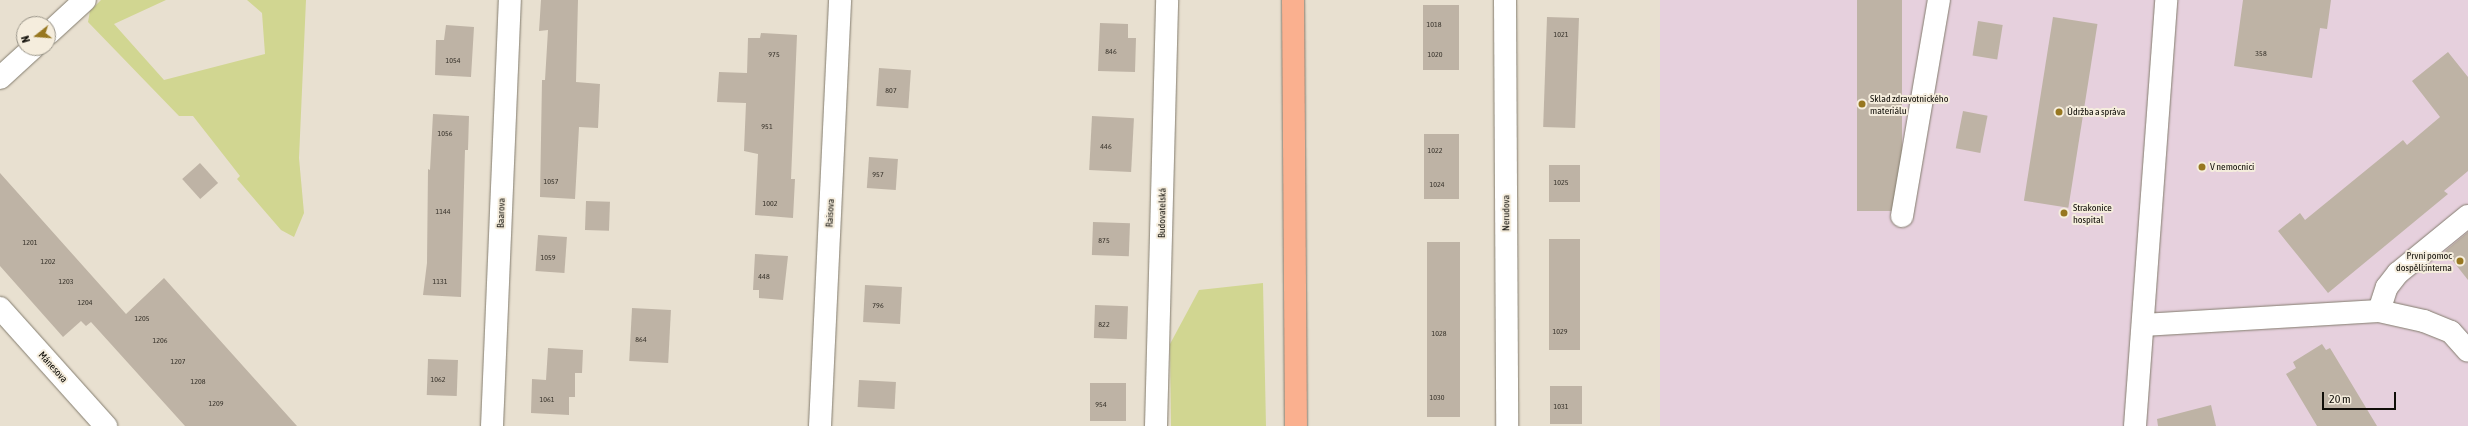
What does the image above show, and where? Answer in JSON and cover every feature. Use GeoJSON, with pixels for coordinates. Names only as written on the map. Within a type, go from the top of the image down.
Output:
{"type":"FeatureCollection","features":[{"type":"Feature","properties":{"kind":"main road"},"geometry":{"type":"LineString","coordinates":[[1293,0],[1296,426]]}},
{"type":"Feature","properties":{"kind":"street"},"geometry":{"type":"LineString","coordinates":[[56,27],[85,0]]}},
{"type":"Feature","properties":{"kind":"street","name":"Baarova"},"geometry":{"type":"LineString","coordinates":[[492,426],[510,0]]}},
{"type":"Feature","properties":{"kind":"street","name":"Raisova"},"geometry":{"type":"LineString","coordinates":[[820,426],[840,0]]}},
{"type":"Feature","properties":{"kind":"street","name":"Budovatelská"},"geometry":{"type":"LineString","coordinates":[[1156,426],[1167,0]]}},
{"type":"Feature","properties":{"kind":"street","name":"Nerudova"},"geometry":{"type":"LineString","coordinates":[[1505,0],[1507,426]]}},
{"type":"Feature","properties":{"kind":"street"},"geometry":{"type":"LineString","coordinates":[[1902,216],[1939,0]]}},
{"type":"Feature","properties":{"kind":"street"},"geometry":{"type":"LineString","coordinates":[[2134,426],[2143,325],[2166,0]]}},
{"type":"Feature","properties":{"kind":"street"},"geometry":{"type":"LineString","coordinates":[[0,78],[23,56]]}},
{"type":"Feature","properties":{"kind":"street"},"geometry":{"type":"LineString","coordinates":[[2379,311],[2386,287],[2398,273],[2468,216]]}},
{"type":"Feature","properties":{"kind":"street","name":"Mánesova"},"geometry":{"type":"LineString","coordinates":[[0,308],[106,426]]}},
{"type":"Feature","properties":{"kind":"street"},"geometry":{"type":"LineString","coordinates":[[2143,325],[2379,311],[2424,321],[2451,332],[2468,351]]}},
{"type":"Feature","properties":{"kind":"shaded area","name":"Strakonice hospital"},"geometry":{"type":"Polygon","coordinates":[[[1660,0],[2468,0],[2468,426],[1660,426],[1660,0]]]}},
{"type":"Feature","properties":{"kind":"green space"},"geometry":{"type":"Polygon","coordinates":[[[101,0],[166,0],[114,24],[164,80],[265,54],[262,13],[247,0],[306,0],[299,158],[304,213],[294,237],[281,230],[237,179],[240,176],[193,116],[179,116],[88,22],[90,11],[101,0]]]}},
{"type":"Feature","properties":{"kind":"green space"},"geometry":{"type":"Polygon","coordinates":[[[1263,283],[1266,426],[1171,426],[1170,344],[1199,290],[1263,283]]]}},
{"type":"Feature","properties":{"kind":"building"},"geometry":{"type":"Polygon","coordinates":[[[541,0],[578,0],[576,82],[600,84],[598,128],[579,127],[575,199],[540,197],[542,80],[545,80],[548,30],[539,31],[541,0]]]}},
{"type":"Feature","properties":{"kind":"building"},"geometry":{"type":"Polygon","coordinates":[[[1857,0],[1902,0],[1902,211],[1857,211],[1857,0]]]}},
{"type":"Feature","properties":{"kind":"building"},"geometry":{"type":"Polygon","coordinates":[[[2243,0],[2331,0],[2327,29],[2320,28],[2312,78],[2234,66],[2243,0]]]}},
{"type":"Feature","properties":{"kind":"building"},"geometry":{"type":"Polygon","coordinates":[[[1423,5],[1459,5],[1459,70],[1423,70],[1423,5]]]}},
{"type":"Feature","properties":{"kind":"building"},"geometry":{"type":"Polygon","coordinates":[[[1547,17],[1579,18],[1575,128],[1543,127],[1547,17]]]}},
{"type":"Feature","properties":{"kind":"building","name":"Údržba a správa"},"geometry":{"type":"Polygon","coordinates":[[[2053,17],[2097,24],[2068,208],[2024,201],[2053,17]]]}},
{"type":"Feature","properties":{"kind":"building"},"geometry":{"type":"Polygon","coordinates":[[[1978,21],[2003,25],[1997,59],[1973,56],[1978,21]]]}},
{"type":"Feature","properties":{"kind":"building"},"geometry":{"type":"Polygon","coordinates":[[[1100,23],[1128,24],[1128,38],[1136,38],[1135,72],[1098,71],[1100,23]]]}},
{"type":"Feature","properties":{"kind":"building"},"geometry":{"type":"Polygon","coordinates":[[[446,25],[474,27],[471,77],[435,75],[436,40],[444,40],[446,25]]]}},
{"type":"Feature","properties":{"kind":"building"},"geometry":{"type":"Polygon","coordinates":[[[761,33],[797,35],[791,179],[795,179],[793,218],[755,215],[758,154],[744,151],[746,103],[717,102],[719,72],[747,73],[748,38],[760,38],[761,33]]]}},
{"type":"Feature","properties":{"kind":"building"},"geometry":{"type":"Polygon","coordinates":[[[2448,52],[2468,77],[2468,171],[2444,191],[2448,194],[2328,293],[2278,231],[2300,213],[2305,220],[2403,140],[2407,145],[2440,117],[2412,81],[2448,52]]]}},
{"type":"Feature","properties":{"kind":"building"},"geometry":{"type":"Polygon","coordinates":[[[879,68],[911,70],[908,108],[876,106],[879,68]]]}},
{"type":"Feature","properties":{"kind":"building"},"geometry":{"type":"Polygon","coordinates":[[[1963,111],[1988,116],[1980,153],[1956,148],[1963,111]]]}},
{"type":"Feature","properties":{"kind":"building"},"geometry":{"type":"Polygon","coordinates":[[[433,114],[469,116],[468,150],[465,150],[461,297],[423,295],[427,263],[428,169],[430,170],[433,114]]]}},
{"type":"Feature","properties":{"kind":"building"},"geometry":{"type":"Polygon","coordinates":[[[1092,116],[1134,118],[1131,172],[1089,170],[1092,116]]]}},
{"type":"Feature","properties":{"kind":"building"},"geometry":{"type":"Polygon","coordinates":[[[1424,134],[1459,134],[1459,199],[1424,199],[1424,134]]]}},
{"type":"Feature","properties":{"kind":"building"},"geometry":{"type":"Polygon","coordinates":[[[869,157],[898,159],[896,190],[867,188],[869,157]]]}},
{"type":"Feature","properties":{"kind":"building"},"geometry":{"type":"Polygon","coordinates":[[[200,163],[218,183],[200,199],[182,179],[200,163]]]}},
{"type":"Feature","properties":{"kind":"building"},"geometry":{"type":"Polygon","coordinates":[[[1549,165],[1580,165],[1580,202],[1549,202],[1549,165]]]}},
{"type":"Feature","properties":{"kind":"building"},"geometry":{"type":"Polygon","coordinates":[[[0,173],[126,314],[164,278],[297,426],[185,426],[91,322],[86,326],[81,321],[63,337],[0,266],[0,173]]]}},
{"type":"Feature","properties":{"kind":"building"},"geometry":{"type":"Polygon","coordinates":[[[586,201],[610,202],[609,231],[585,230],[586,201]]]}},
{"type":"Feature","properties":{"kind":"building"},"geometry":{"type":"Polygon","coordinates":[[[1093,222],[1130,223],[1129,256],[1092,255],[1093,222]]]}},
{"type":"Feature","properties":{"kind":"building","name":"První pomoc dospělí;interna"},"geometry":{"type":"Polygon","coordinates":[[[2468,232],[2468,280],[2445,251],[2468,232]]]}},
{"type":"Feature","properties":{"kind":"building"},"geometry":{"type":"Polygon","coordinates":[[[538,235],[567,237],[564,273],[535,271],[538,235]]]}},
{"type":"Feature","properties":{"kind":"building"},"geometry":{"type":"Polygon","coordinates":[[[1549,239],[1580,239],[1580,350],[1549,350],[1549,239]]]}},
{"type":"Feature","properties":{"kind":"building"},"geometry":{"type":"Polygon","coordinates":[[[1427,242],[1460,242],[1460,417],[1427,417],[1427,242]]]}},
{"type":"Feature","properties":{"kind":"building"},"geometry":{"type":"Polygon","coordinates":[[[755,254],[788,256],[783,300],[759,298],[759,290],[753,290],[755,254]]]}},
{"type":"Feature","properties":{"kind":"building"},"geometry":{"type":"Polygon","coordinates":[[[865,285],[902,287],[900,324],[863,322],[865,285]]]}},
{"type":"Feature","properties":{"kind":"building"},"geometry":{"type":"Polygon","coordinates":[[[1095,305],[1128,306],[1127,339],[1094,338],[1095,305]]]}},
{"type":"Feature","properties":{"kind":"building"},"geometry":{"type":"Polygon","coordinates":[[[632,308],[671,310],[668,363],[629,361],[632,308]]]}},
{"type":"Feature","properties":{"kind":"building"},"geometry":{"type":"Polygon","coordinates":[[[2322,344],[2326,350],[2330,348],[2377,426],[2317,426],[2286,374],[2296,368],[2293,362],[2322,344]]]}},
{"type":"Feature","properties":{"kind":"building"},"geometry":{"type":"Polygon","coordinates":[[[548,348],[583,350],[582,373],[575,373],[575,397],[569,397],[569,415],[531,413],[532,379],[546,380],[548,348]]]}},
{"type":"Feature","properties":{"kind":"building"},"geometry":{"type":"Polygon","coordinates":[[[428,359],[458,360],[457,396],[427,395],[428,359]]]}},
{"type":"Feature","properties":{"kind":"building"},"geometry":{"type":"Polygon","coordinates":[[[859,380],[896,382],[895,409],[858,407],[859,380]]]}},
{"type":"Feature","properties":{"kind":"building"},"geometry":{"type":"Polygon","coordinates":[[[1090,383],[1126,383],[1126,421],[1090,421],[1090,383]]]}},
{"type":"Feature","properties":{"kind":"building"},"geometry":{"type":"Polygon","coordinates":[[[1550,386],[1582,386],[1582,424],[1550,424],[1550,386]]]}},
{"type":"Feature","properties":{"kind":"building"},"geometry":{"type":"Polygon","coordinates":[[[2211,405],[2216,426],[2158,426],[2157,419],[2211,405]]]}},
{"type":"Feature","properties":{"kind":"place","name":"Sklad zdravotnického materiálu"},"geometry":{"type":"Point","coordinates":[1862,104]}},
{"type":"Feature","properties":{"kind":"place","name":"Údržba a správa"},"geometry":{"type":"Point","coordinates":[2059,112]}},
{"type":"Feature","properties":{"kind":"place","name":"V nemocnici"},"geometry":{"type":"Point","coordinates":[2202,167]}},
{"type":"Feature","properties":{"kind":"place","name":"Strakonice hospital"},"geometry":{"type":"Point","coordinates":[2064,213]}},
{"type":"Feature","properties":{"kind":"place","name":"První pomoc dospělí;interna"},"geometry":{"type":"Point","coordinates":[2460,261]}}]}
